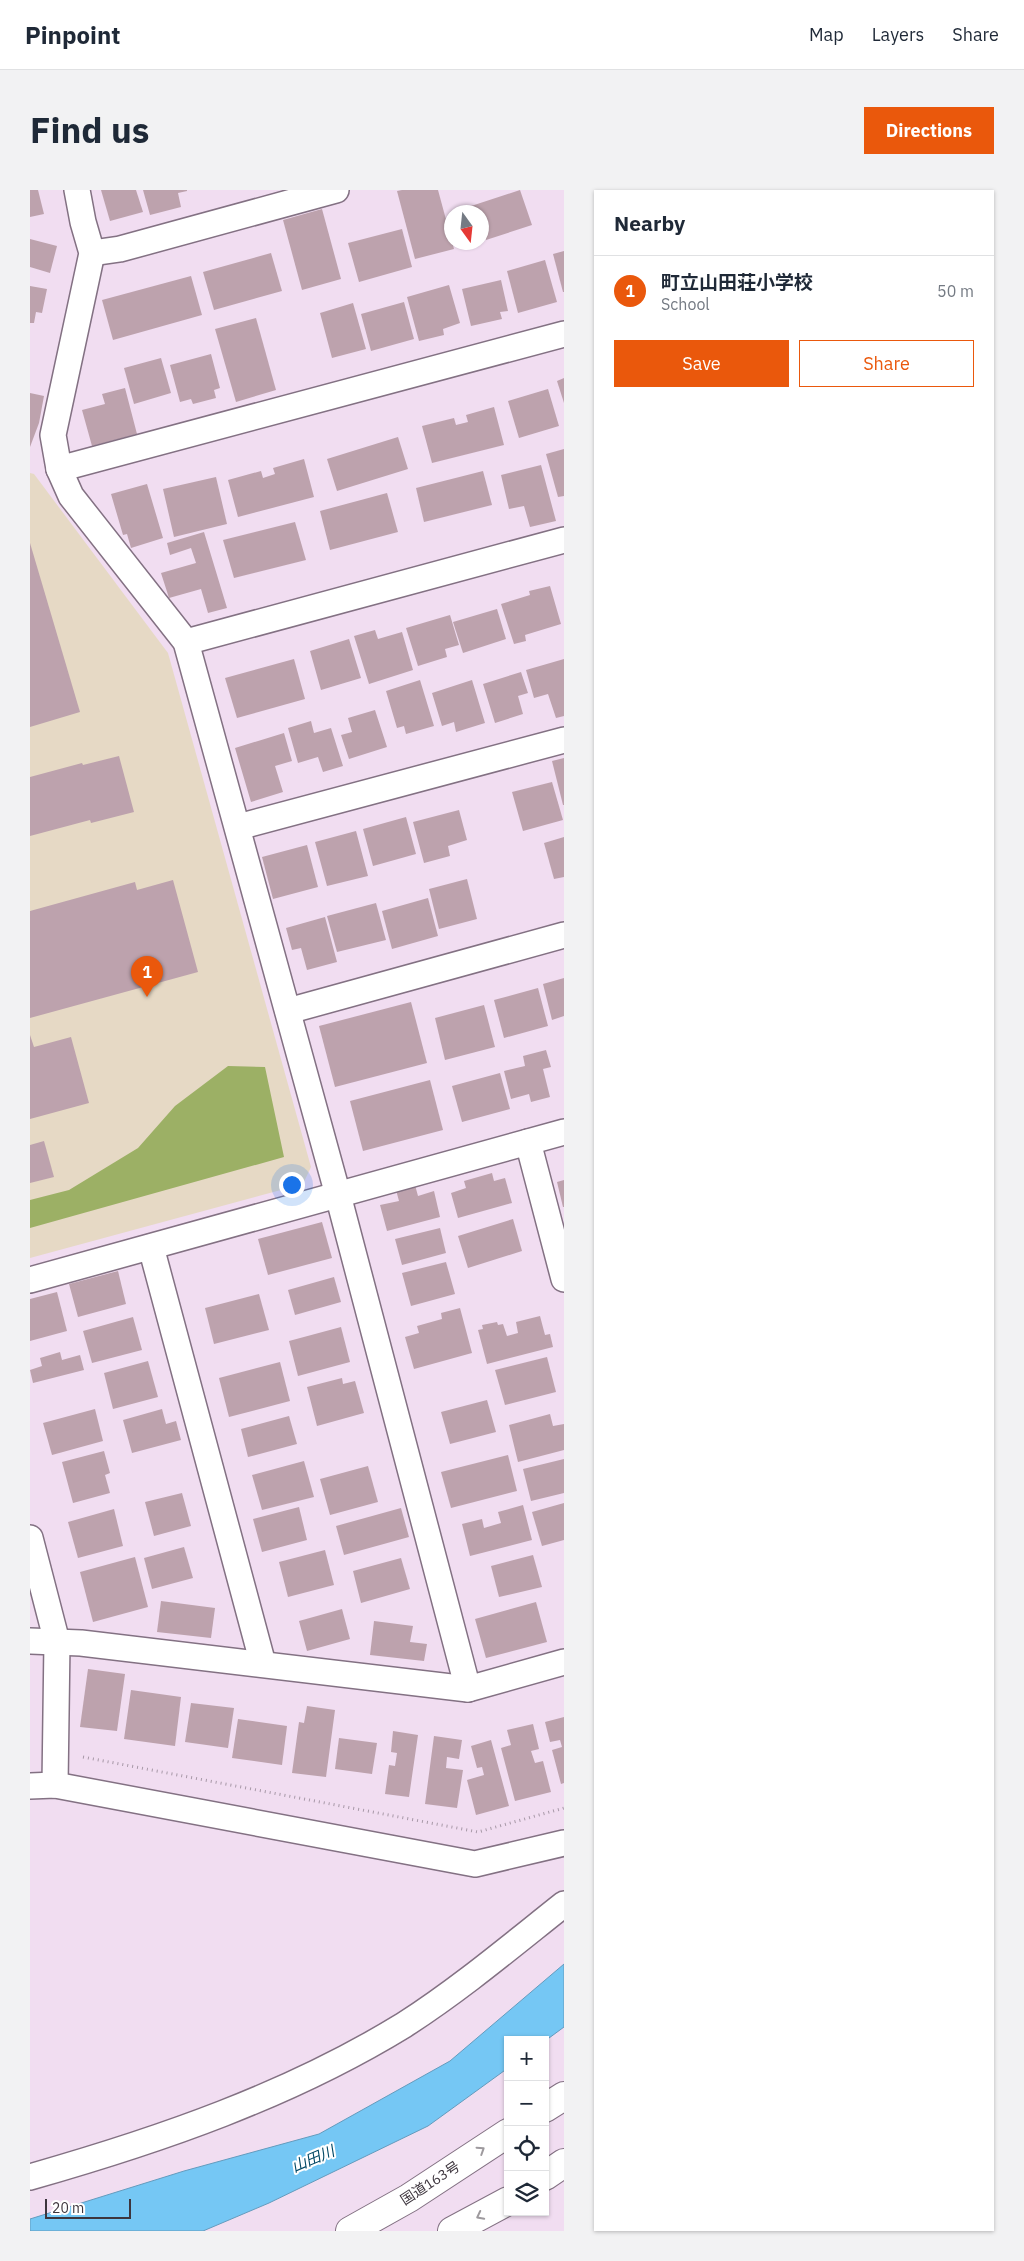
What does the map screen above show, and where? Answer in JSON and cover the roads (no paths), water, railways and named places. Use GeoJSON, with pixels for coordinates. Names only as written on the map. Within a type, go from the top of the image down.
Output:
{"type":"FeatureCollection","features":[{"type":"Feature","properties":{"kind":"highway"},"geometry":{"type":"LineString","coordinates":[[549,2105],[564,2096]]}},
{"type":"Feature","properties":{"kind":"highway","name":"国道163号"},"geometry":{"type":"LineString","coordinates":[[350,2231],[409,2198],[504,2136]]}},
{"type":"Feature","properties":{"kind":"highway"},"geometry":{"type":"LineString","coordinates":[[549,2173],[564,2163]]}},
{"type":"Feature","properties":{"kind":"highway"},"geometry":{"type":"LineString","coordinates":[[452,2231],[504,2203]]}},
{"type":"Feature","properties":{"kind":"street"},"geometry":{"type":"LineString","coordinates":[[77,190],[83,222],[92,252],[53,435],[60,469],[71,496],[186,642],[338,1195],[468,1689]]}},
{"type":"Feature","properties":{"kind":"street"},"geometry":{"type":"LineString","coordinates":[[92,252],[120,249],[336,190]]}},
{"type":"Feature","properties":{"kind":"street"},"geometry":{"type":"LineString","coordinates":[[60,469],[564,334]]}},
{"type":"Feature","properties":{"kind":"street"},"geometry":{"type":"LineString","coordinates":[[186,642],[564,540]]}},
{"type":"Feature","properties":{"kind":"street"},"geometry":{"type":"LineString","coordinates":[[238,827],[564,740]]}},
{"type":"Feature","properties":{"kind":"street"},"geometry":{"type":"LineString","coordinates":[[288,1011],[564,935]]}},
{"type":"Feature","properties":{"kind":"street"},"geometry":{"type":"LineString","coordinates":[[30,1280],[564,1132]]}},
{"type":"Feature","properties":{"kind":"street"},"geometry":{"type":"LineString","coordinates":[[528,1142],[564,1279]]}},
{"type":"Feature","properties":{"kind":"street"},"geometry":{"type":"LineString","coordinates":[[151,1247],[264,1664]]}},
{"type":"Feature","properties":{"kind":"street"},"geometry":{"type":"LineString","coordinates":[[30,1538],[57,1642],[55,1785]]}},
{"type":"Feature","properties":{"kind":"street"},"geometry":{"type":"LineString","coordinates":[[30,1641],[57,1642],[264,1664],[468,1689],[564,1662]]}},
{"type":"Feature","properties":{"kind":"street"},"geometry":{"type":"LineString","coordinates":[[30,1786],[55,1785],[475,1864],[564,1843]]}},
{"type":"Feature","properties":{"kind":"street"},"geometry":{"type":"LineString","coordinates":[[30,2177],[121,2151],[278,2092],[358,2052],[446,1997],[564,1904]]}},
{"type":"Feature","properties":{"kind":"water","name":"山田川"},"geometry":{"type":"Polygon","coordinates":[[[564,1964],[564,2027],[549,2038],[549,2036],[504,2036],[504,2071],[428,2126],[269,2203],[203,2231],[30,2231],[30,2219],[184,2171],[319,2134],[450,2061],[564,1964]]]}},
{"type":"Feature","properties":{"kind":"place","name":"町立山田荘小学校"},"geometry":{"type":"Point","coordinates":[147,997]}}]}
